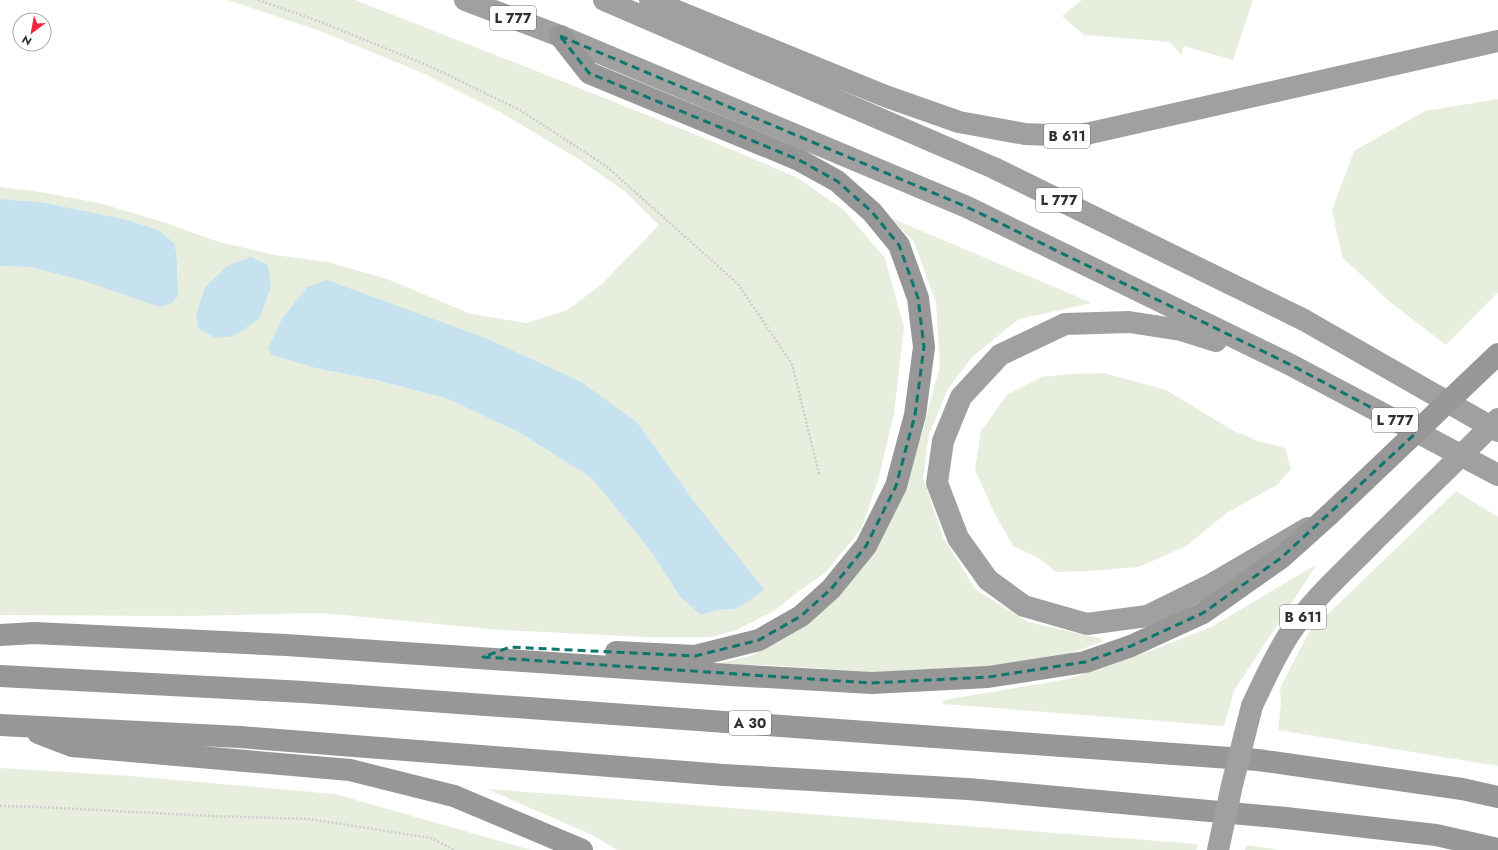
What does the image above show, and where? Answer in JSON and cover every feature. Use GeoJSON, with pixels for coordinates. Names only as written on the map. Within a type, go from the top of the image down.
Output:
{"type":"FeatureCollection","features":[{"type":"Feature","properties":{"kind":"highway","name":"L 777"},"geometry":{"type":"LineString","coordinates":[[465,0],[560,36],[967,207],[1291,366],[1498,475]]}},
{"type":"Feature","properties":{"kind":"highway","name":"L 777"},"geometry":{"type":"LineString","coordinates":[[604,0],[994,168],[1304,320],[1498,431]]}},
{"type":"Feature","properties":{"kind":"highway","name":"B 611"},"geometry":{"type":"LineString","coordinates":[[650,0],[885,96],[959,122],[1025,134],[1077,136],[1498,41]]}},
{"type":"Feature","properties":{"kind":"highway"},"geometry":{"type":"LineString","coordinates":[[483,657],[510,647],[695,656],[759,640],[801,616],[831,589],[866,546],[896,486],[915,415],[924,347],[918,298],[899,245],[872,212],[837,181],[799,160],[589,73],[560,36]]}},
{"type":"Feature","properties":{"kind":"highway"},"geometry":{"type":"LineString","coordinates":[[1291,366],[1181,330],[1129,322],[1065,324],[1000,355],[960,397],[943,441],[936,483],[958,538],[988,580],[1024,606],[1087,624],[1147,616],[1212,584],[1329,515]]}},
{"type":"Feature","properties":{"kind":"highway"},"geometry":{"type":"LineString","coordinates":[[0,635],[34,632],[286,645],[483,657],[730,675],[872,682],[988,677],[1085,662],[1131,646],[1203,613],[1280,558],[1329,515],[1498,354]]}},
{"type":"Feature","properties":{"kind":"highway","name":"B 611"},"geometry":{"type":"LineString","coordinates":[[1218,850],[1232,785],[1252,706],[1272,662],[1289,634],[1317,599],[1498,419]]}},
{"type":"Feature","properties":{"kind":"highway","name":"A 30"},"geometry":{"type":"LineString","coordinates":[[0,676],[312,692],[1258,760],[1462,789],[1498,797]]}},
{"type":"Feature","properties":{"kind":"highway"},"geometry":{"type":"LineString","coordinates":[[9,725],[240,737],[724,775],[968,789],[1286,818],[1436,835],[1498,849]]}},
{"type":"Feature","properties":{"kind":"highway"},"geometry":{"type":"LineString","coordinates":[[9,725],[72,746],[350,770],[454,796],[582,850]]}},
{"type":"Feature","properties":{"kind":"path"},"geometry":{"type":"LineString","coordinates":[[258,0],[321,22],[436,69],[520,110],[606,166],[738,284],[792,364],[819,474]]}},
{"type":"Feature","properties":{"kind":"path"},"geometry":{"type":"LineString","coordinates":[[0,806],[309,819],[431,838],[454,850]]}},
{"type":"Feature","properties":{"kind":"highlighted area"},"geometry":{"type":"Polygon","coordinates":[[[560,36],[967,207],[1291,365],[1417,432],[1281,558],[1203,613],[1131,646],[1085,662],[988,677],[872,683],[483,657],[510,647],[695,656],[759,640],[801,616],[831,589],[866,546],[896,486],[915,415],[924,347],[918,298],[899,245],[872,212],[837,181],[799,160],[589,73],[560,36]]]}},
{"type":"Feature","properties":{"kind":"green space"},"geometry":{"type":"Polygon","coordinates":[[[228,0],[355,0],[709,140],[796,177],[844,210],[885,258],[904,327],[894,414],[878,481],[861,529],[825,573],[774,611],[736,630],[711,637],[643,637],[501,630],[321,613],[184,616],[0,615],[0,266],[31,267],[87,282],[178,296],[175,244],[124,219],[41,202],[0,199],[0,187],[40,192],[99,203],[160,221],[219,242],[275,255],[328,262],[387,279],[471,314],[527,323],[567,310],[602,284],[659,225],[627,193],[580,160],[500,112],[425,74],[320,31],[228,0]],[[227,266],[205,287],[196,314],[227,266]],[[488,339],[281,358],[315,368],[376,380],[448,399],[520,433],[590,477],[652,553],[681,598],[701,615],[717,610],[737,609],[765,590],[693,500],[637,422],[580,381],[488,339]]]}},
{"type":"Feature","properties":{"kind":"green space"},"geometry":{"type":"Polygon","coordinates":[[[1082,0],[1253,0],[1233,60],[1184,46],[1181,55],[1170,42],[1084,35],[1062,16],[1082,0]]]}},
{"type":"Feature","properties":{"kind":"green space"},"geometry":{"type":"Polygon","coordinates":[[[1498,99],[1498,292],[1446,345],[1390,302],[1342,257],[1332,210],[1354,151],[1425,111],[1498,99]]]}},
{"type":"Feature","properties":{"kind":"green space"},"geometry":{"type":"Polygon","coordinates":[[[891,218],[1092,303],[1019,319],[972,357],[948,389],[929,434],[923,478],[943,537],[976,590],[1028,622],[1103,639],[1102,642],[1068,654],[983,667],[872,672],[767,665],[709,666],[753,655],[808,623],[909,472],[923,430],[940,365],[936,303],[914,242],[891,218]]]}},
{"type":"Feature","properties":{"kind":"green space"},"geometry":{"type":"Polygon","coordinates":[[[1104,373],[1166,390],[1234,431],[1258,441],[1285,448],[1291,469],[1277,485],[1228,512],[1186,546],[1139,567],[1056,572],[1040,559],[1013,546],[995,514],[975,470],[981,431],[1007,395],[1042,377],[1104,373]]]}},
{"type":"Feature","properties":{"kind":"green space"},"geometry":{"type":"Polygon","coordinates":[[[1456,491],[1498,517],[1498,766],[1278,730],[1281,705],[1280,688],[1309,632],[1456,491]]]}},
{"type":"Feature","properties":{"kind":"green space"},"geometry":{"type":"Polygon","coordinates":[[[1317,564],[1234,691],[1224,726],[943,704],[943,700],[1068,679],[1153,650],[1213,626],[1317,564]]]}},
{"type":"Feature","properties":{"kind":"green space"},"geometry":{"type":"Polygon","coordinates":[[[0,768],[130,776],[335,794],[531,850],[0,850],[0,768]]]}},
{"type":"Feature","properties":{"kind":"green space"},"geometry":{"type":"Polygon","coordinates":[[[487,789],[1198,844],[1196,850],[617,850],[592,835],[487,789]]]}},
{"type":"Feature","properties":{"kind":"green space"},"geometry":{"type":"Polygon","coordinates":[[[1246,845],[1280,850],[1245,850],[1246,845]]]}},
{"type":"Feature","properties":{"kind":"water"},"geometry":{"type":"Polygon","coordinates":[[[0,199],[41,202],[124,219],[158,230],[175,244],[178,296],[172,303],[160,307],[87,282],[31,267],[0,266],[0,199]]]}},
{"type":"Feature","properties":{"kind":"water"},"geometry":{"type":"Polygon","coordinates":[[[251,257],[268,265],[271,287],[259,319],[234,336],[215,338],[198,328],[196,314],[205,287],[227,266],[251,257]]]}},
{"type":"Feature","properties":{"kind":"water"},"geometry":{"type":"Polygon","coordinates":[[[327,280],[488,339],[580,381],[637,422],[693,500],[765,590],[737,609],[717,610],[701,615],[681,598],[652,553],[590,477],[520,433],[448,399],[376,380],[315,368],[271,354],[268,348],[282,319],[307,287],[327,280]]]}}]}
